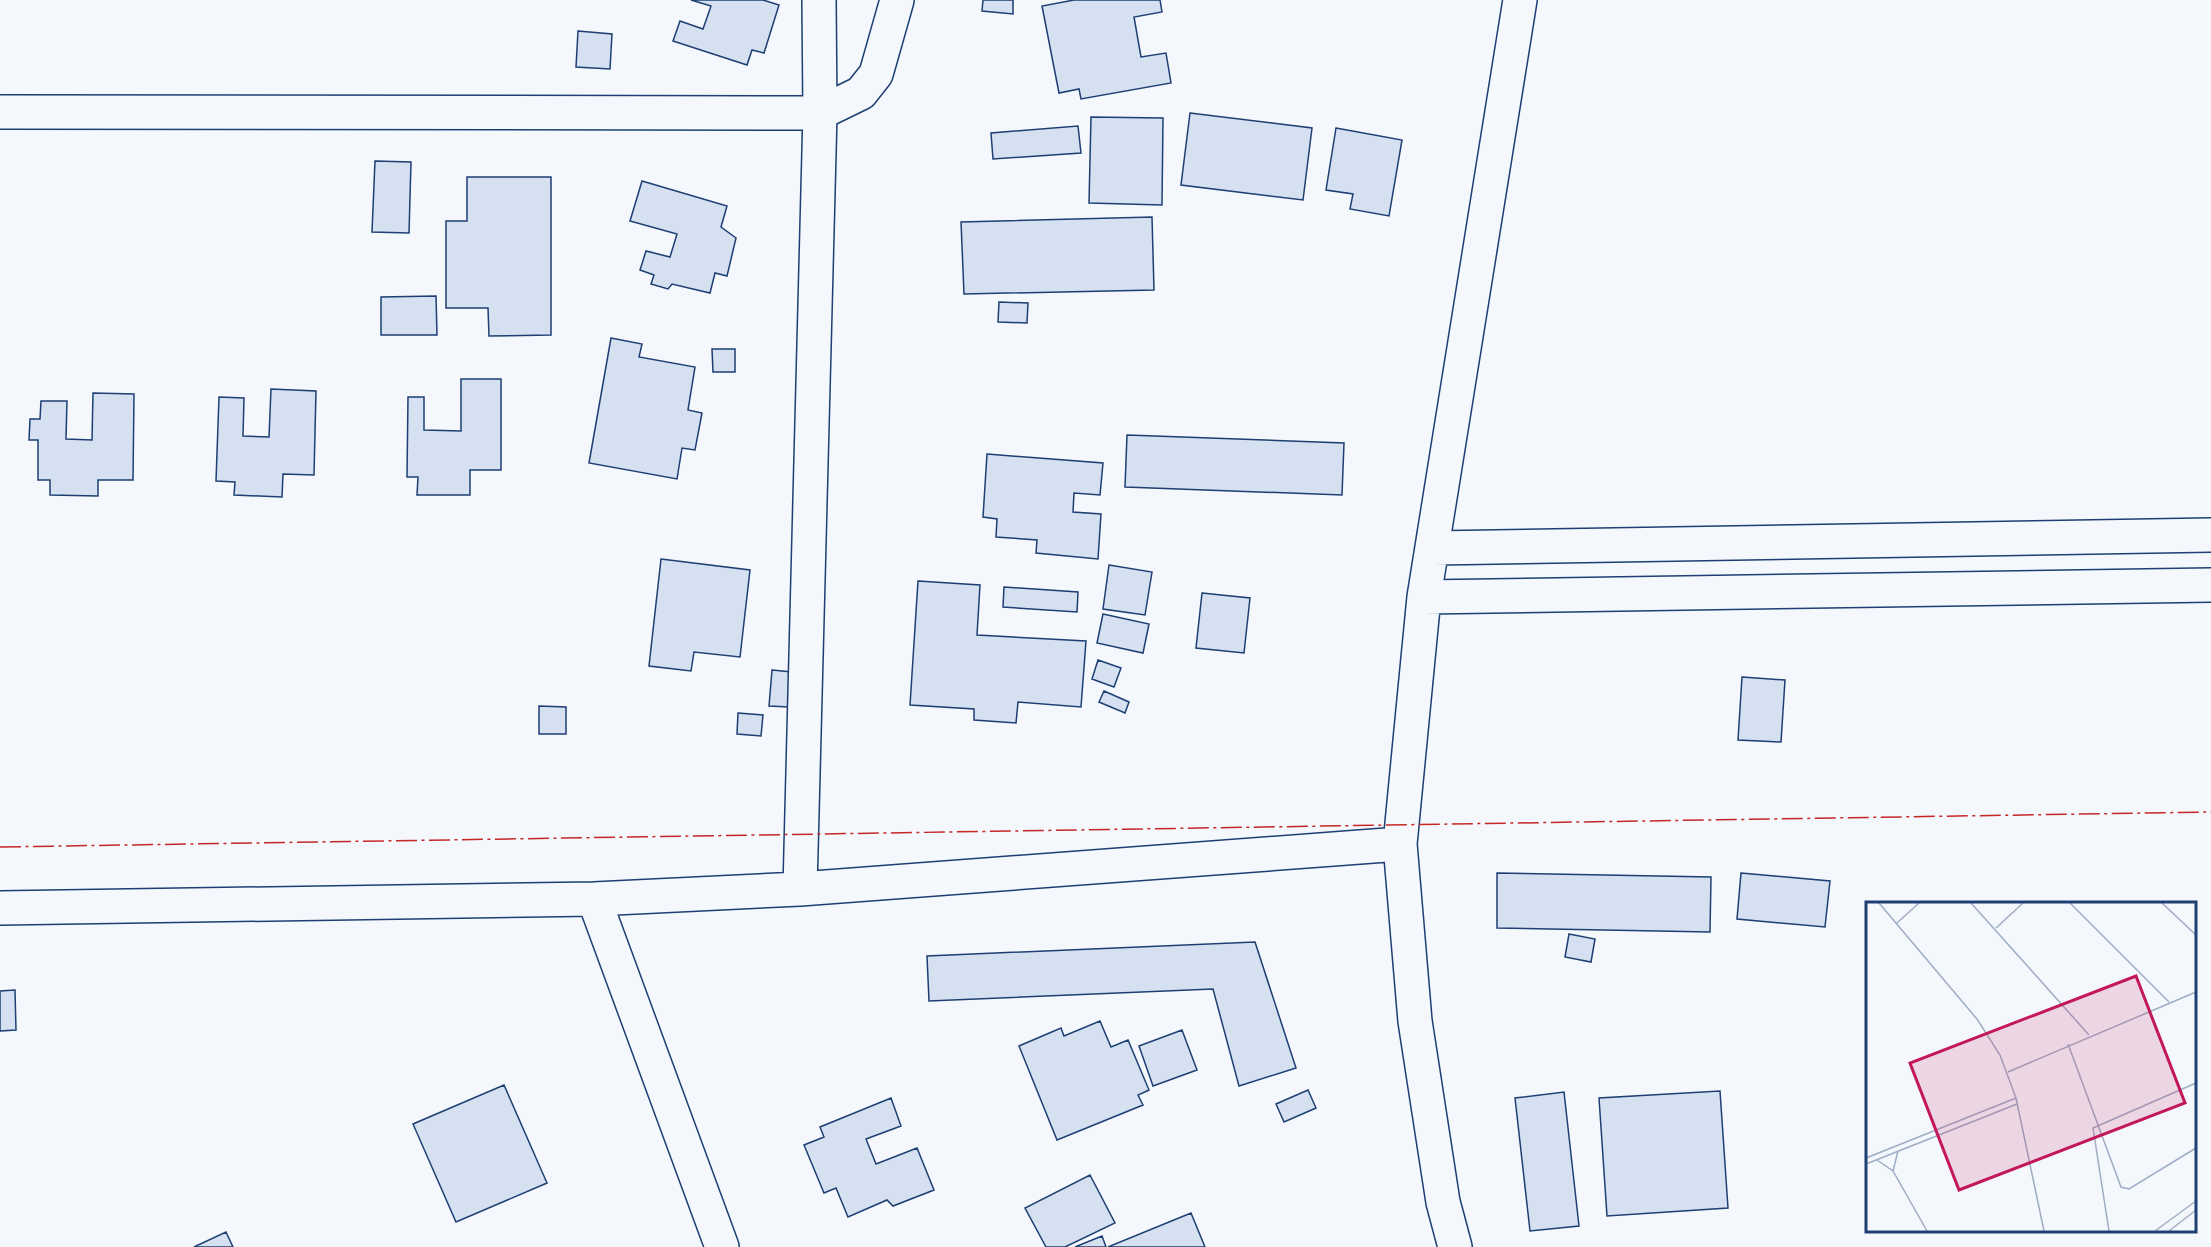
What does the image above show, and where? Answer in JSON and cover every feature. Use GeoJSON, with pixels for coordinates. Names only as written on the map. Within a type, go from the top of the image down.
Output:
{"type":"FeatureCollection","features":[{"type":"Feature","properties":{"kind":"street"},"geometry":{"type":"LineString","coordinates":[[800,889],[820,113],[819,0]]}},
{"type":"Feature","properties":{"kind":"street"},"geometry":{"type":"LineString","coordinates":[[0,112],[820,113],[861,93],[876,74],[897,0]]}},
{"type":"Feature","properties":{"kind":"street"},"geometry":{"type":"LineString","coordinates":[[1455,1247],[1443,1202],[1415,1021],[1400,844],[1424,597],[1434,548],[1520,0]]}},
{"type":"Feature","properties":{"kind":"street"},"geometry":{"type":"LineString","coordinates":[[1434,548],[2211,535]]}},
{"type":"Feature","properties":{"kind":"street"},"geometry":{"type":"LineString","coordinates":[[1424,597],[2211,585]]}},
{"type":"Feature","properties":{"kind":"street"},"geometry":{"type":"LineString","coordinates":[[0,908],[594,898],[800,889],[1400,844]]}},
{"type":"Feature","properties":{"kind":"street"},"geometry":{"type":"LineString","coordinates":[[594,898],[722,1247]]}},
{"type":"Feature","properties":{"kind":"building"},"geometry":{"type":"Polygon","coordinates":[[[691,0],[763,0],[779,5],[764,53],[752,50],[747,65],[673,41],[680,21],[703,29],[711,6],[691,0]]]}},
{"type":"Feature","properties":{"kind":"building"},"geometry":{"type":"Polygon","coordinates":[[[983,0],[1013,0],[1013,14],[982,11],[983,0]]]}},
{"type":"Feature","properties":{"kind":"building"},"geometry":{"type":"Polygon","coordinates":[[[1074,0],[1160,0],[1162,12],[1134,17],[1141,57],[1166,53],[1171,83],[1081,99],[1079,89],[1059,93],[1042,6],[1074,0]]]}},
{"type":"Feature","properties":{"kind":"building"},"geometry":{"type":"Polygon","coordinates":[[[578,31],[612,34],[610,69],[576,67],[578,31]]]}},
{"type":"Feature","properties":{"kind":"building"},"geometry":{"type":"Polygon","coordinates":[[[1190,113],[1312,128],[1303,200],[1181,185],[1190,113]]]}},
{"type":"Feature","properties":{"kind":"building"},"geometry":{"type":"Polygon","coordinates":[[[1091,117],[1163,118],[1162,205],[1089,203],[1091,117]]]}},
{"type":"Feature","properties":{"kind":"building"},"geometry":{"type":"Polygon","coordinates":[[[1078,126],[1081,153],[993,159],[991,133],[1078,126]]]}},
{"type":"Feature","properties":{"kind":"building"},"geometry":{"type":"Polygon","coordinates":[[[1336,128],[1402,140],[1389,216],[1350,209],[1353,194],[1326,190],[1336,128]]]}},
{"type":"Feature","properties":{"kind":"building"},"geometry":{"type":"Polygon","coordinates":[[[375,161],[411,162],[409,233],[372,232],[375,161]]]}},
{"type":"Feature","properties":{"kind":"building"},"geometry":{"type":"Polygon","coordinates":[[[467,177],[551,177],[551,335],[489,336],[488,308],[446,308],[446,221],[467,221],[467,177]]]}},
{"type":"Feature","properties":{"kind":"building"},"geometry":{"type":"Polygon","coordinates":[[[642,181],[727,206],[721,227],[736,238],[727,276],[715,273],[710,293],[672,284],[668,289],[651,284],[654,275],[640,270],[646,251],[670,257],[677,234],[630,221],[642,181]]]}},
{"type":"Feature","properties":{"kind":"building"},"geometry":{"type":"Polygon","coordinates":[[[1152,217],[1154,290],[964,294],[961,222],[1152,217]]]}},
{"type":"Feature","properties":{"kind":"building"},"geometry":{"type":"Polygon","coordinates":[[[436,296],[437,335],[381,335],[381,297],[436,296]]]}},
{"type":"Feature","properties":{"kind":"building"},"geometry":{"type":"Polygon","coordinates":[[[999,302],[1028,303],[1027,323],[998,322],[999,302]]]}},
{"type":"Feature","properties":{"kind":"building"},"geometry":{"type":"Polygon","coordinates":[[[611,338],[642,344],[639,357],[695,367],[688,410],[702,413],[695,450],[682,448],[677,479],[589,463],[611,338]]]}},
{"type":"Feature","properties":{"kind":"building"},"geometry":{"type":"Polygon","coordinates":[[[712,349],[735,349],[735,372],[713,372],[712,349]]]}},
{"type":"Feature","properties":{"kind":"building"},"geometry":{"type":"Polygon","coordinates":[[[461,379],[501,379],[501,470],[470,470],[470,495],[417,495],[418,477],[407,477],[408,397],[424,397],[424,430],[461,431],[461,379]]]}},
{"type":"Feature","properties":{"kind":"building"},"geometry":{"type":"Polygon","coordinates":[[[271,389],[316,391],[314,475],[283,474],[282,497],[234,495],[235,482],[216,481],[219,397],[244,398],[243,436],[269,437],[271,389]]]}},
{"type":"Feature","properties":{"kind":"building"},"geometry":{"type":"Polygon","coordinates":[[[93,393],[134,394],[133,480],[98,480],[98,496],[50,495],[50,480],[38,480],[38,440],[29,440],[30,419],[40,419],[41,401],[67,401],[66,439],[92,440],[93,393]]]}},
{"type":"Feature","properties":{"kind":"building"},"geometry":{"type":"Polygon","coordinates":[[[1127,435],[1344,443],[1342,495],[1125,487],[1127,435]]]}},
{"type":"Feature","properties":{"kind":"building"},"geometry":{"type":"Polygon","coordinates":[[[987,454],[1103,463],[1100,495],[1074,493],[1073,512],[1101,514],[1098,559],[1036,553],[1037,540],[996,537],[997,519],[983,517],[987,454]]]}},
{"type":"Feature","properties":{"kind":"building"},"geometry":{"type":"Polygon","coordinates":[[[661,559],[750,570],[740,657],[694,652],[691,671],[649,666],[661,559]]]}},
{"type":"Feature","properties":{"kind":"building"},"geometry":{"type":"Polygon","coordinates":[[[1109,565],[1152,572],[1145,615],[1103,609],[1109,565]]]}},
{"type":"Feature","properties":{"kind":"building"},"geometry":{"type":"Polygon","coordinates":[[[918,581],[980,585],[977,635],[1086,641],[1081,707],[1018,702],[1016,723],[974,720],[974,709],[910,705],[918,581]]]}},
{"type":"Feature","properties":{"kind":"building"},"geometry":{"type":"Polygon","coordinates":[[[1004,587],[1078,592],[1077,612],[1003,607],[1004,587]]]}},
{"type":"Feature","properties":{"kind":"building"},"geometry":{"type":"Polygon","coordinates":[[[1202,593],[1250,598],[1244,653],[1196,648],[1202,593]]]}},
{"type":"Feature","properties":{"kind":"building"},"geometry":{"type":"Polygon","coordinates":[[[1103,614],[1149,624],[1143,653],[1097,643],[1103,614]]]}},
{"type":"Feature","properties":{"kind":"building"},"geometry":{"type":"Polygon","coordinates":[[[1098,660],[1121,668],[1114,687],[1092,679],[1098,660]]]}},
{"type":"Feature","properties":{"kind":"building"},"geometry":{"type":"Polygon","coordinates":[[[772,670],[792,672],[789,707],[769,706],[772,670]]]}},
{"type":"Feature","properties":{"kind":"building"},"geometry":{"type":"Polygon","coordinates":[[[1742,677],[1785,680],[1781,742],[1738,740],[1742,677]]]}},
{"type":"Feature","properties":{"kind":"building"},"geometry":{"type":"Polygon","coordinates":[[[1104,691],[1129,702],[1125,713],[1099,702],[1104,691]]]}},
{"type":"Feature","properties":{"kind":"building"},"geometry":{"type":"Polygon","coordinates":[[[539,706],[566,707],[566,734],[539,734],[539,706]]]}},
{"type":"Feature","properties":{"kind":"building"},"geometry":{"type":"Polygon","coordinates":[[[738,713],[763,715],[761,736],[737,734],[738,713]]]}},
{"type":"Feature","properties":{"kind":"building"},"geometry":{"type":"Polygon","coordinates":[[[1497,873],[1711,877],[1710,932],[1497,928],[1497,873]]]}},
{"type":"Feature","properties":{"kind":"building"},"geometry":{"type":"Polygon","coordinates":[[[1741,873],[1830,881],[1825,927],[1737,919],[1741,873]]]}},
{"type":"Feature","properties":{"kind":"building"},"geometry":{"type":"Polygon","coordinates":[[[1569,934],[1595,939],[1591,962],[1565,957],[1569,934]]]}},
{"type":"Feature","properties":{"kind":"building"},"geometry":{"type":"Polygon","coordinates":[[[1255,942],[1296,1068],[1239,1086],[1213,989],[929,1001],[927,956],[1255,942]]]}},
{"type":"Feature","properties":{"kind":"building"},"geometry":{"type":"Polygon","coordinates":[[[15,990],[16,1030],[0,1031],[0,991],[15,990]]]}},
{"type":"Feature","properties":{"kind":"building"},"geometry":{"type":"Polygon","coordinates":[[[1100,1021],[1111,1047],[1128,1040],[1149,1090],[1138,1095],[1143,1105],[1057,1140],[1019,1046],[1061,1028],[1064,1036],[1100,1021]]]}},
{"type":"Feature","properties":{"kind":"building"},"geometry":{"type":"Polygon","coordinates":[[[1182,1030],[1197,1070],[1153,1086],[1139,1046],[1182,1030]]]}},
{"type":"Feature","properties":{"kind":"building"},"geometry":{"type":"Polygon","coordinates":[[[504,1085],[547,1183],[456,1222],[413,1124],[504,1085]]]}},
{"type":"Feature","properties":{"kind":"building"},"geometry":{"type":"Polygon","coordinates":[[[1308,1090],[1316,1108],[1284,1122],[1276,1104],[1308,1090]]]}},
{"type":"Feature","properties":{"kind":"building"},"geometry":{"type":"Polygon","coordinates":[[[1720,1091],[1728,1208],[1607,1216],[1599,1098],[1720,1091]]]}},
{"type":"Feature","properties":{"kind":"building"},"geometry":{"type":"Polygon","coordinates":[[[1564,1092],[1579,1226],[1530,1231],[1515,1098],[1564,1092]]]}},
{"type":"Feature","properties":{"kind":"building"},"geometry":{"type":"Polygon","coordinates":[[[891,1098],[901,1126],[866,1139],[876,1164],[917,1148],[934,1190],[893,1206],[887,1200],[848,1217],[836,1188],[824,1193],[804,1145],[824,1137],[820,1127],[891,1098]]]}},
{"type":"Feature","properties":{"kind":"building"},"geometry":{"type":"Polygon","coordinates":[[[1090,1175],[1115,1223],[1065,1247],[1046,1247],[1025,1208],[1090,1175]]]}},
{"type":"Feature","properties":{"kind":"building"},"geometry":{"type":"Polygon","coordinates":[[[1191,1213],[1205,1247],[1108,1247],[1191,1213]]]}},
{"type":"Feature","properties":{"kind":"building"},"geometry":{"type":"Polygon","coordinates":[[[226,1232],[233,1247],[194,1247],[226,1232]]]}},
{"type":"Feature","properties":{"kind":"building"},"geometry":{"type":"Polygon","coordinates":[[[1102,1236],[1106,1247],[1075,1247],[1102,1236]]]}},
{"type":"Feature","properties":{"kind":"power"},"geometry":{"type":"LineString","coordinates":[[0,847],[2211,812]]}}]}
